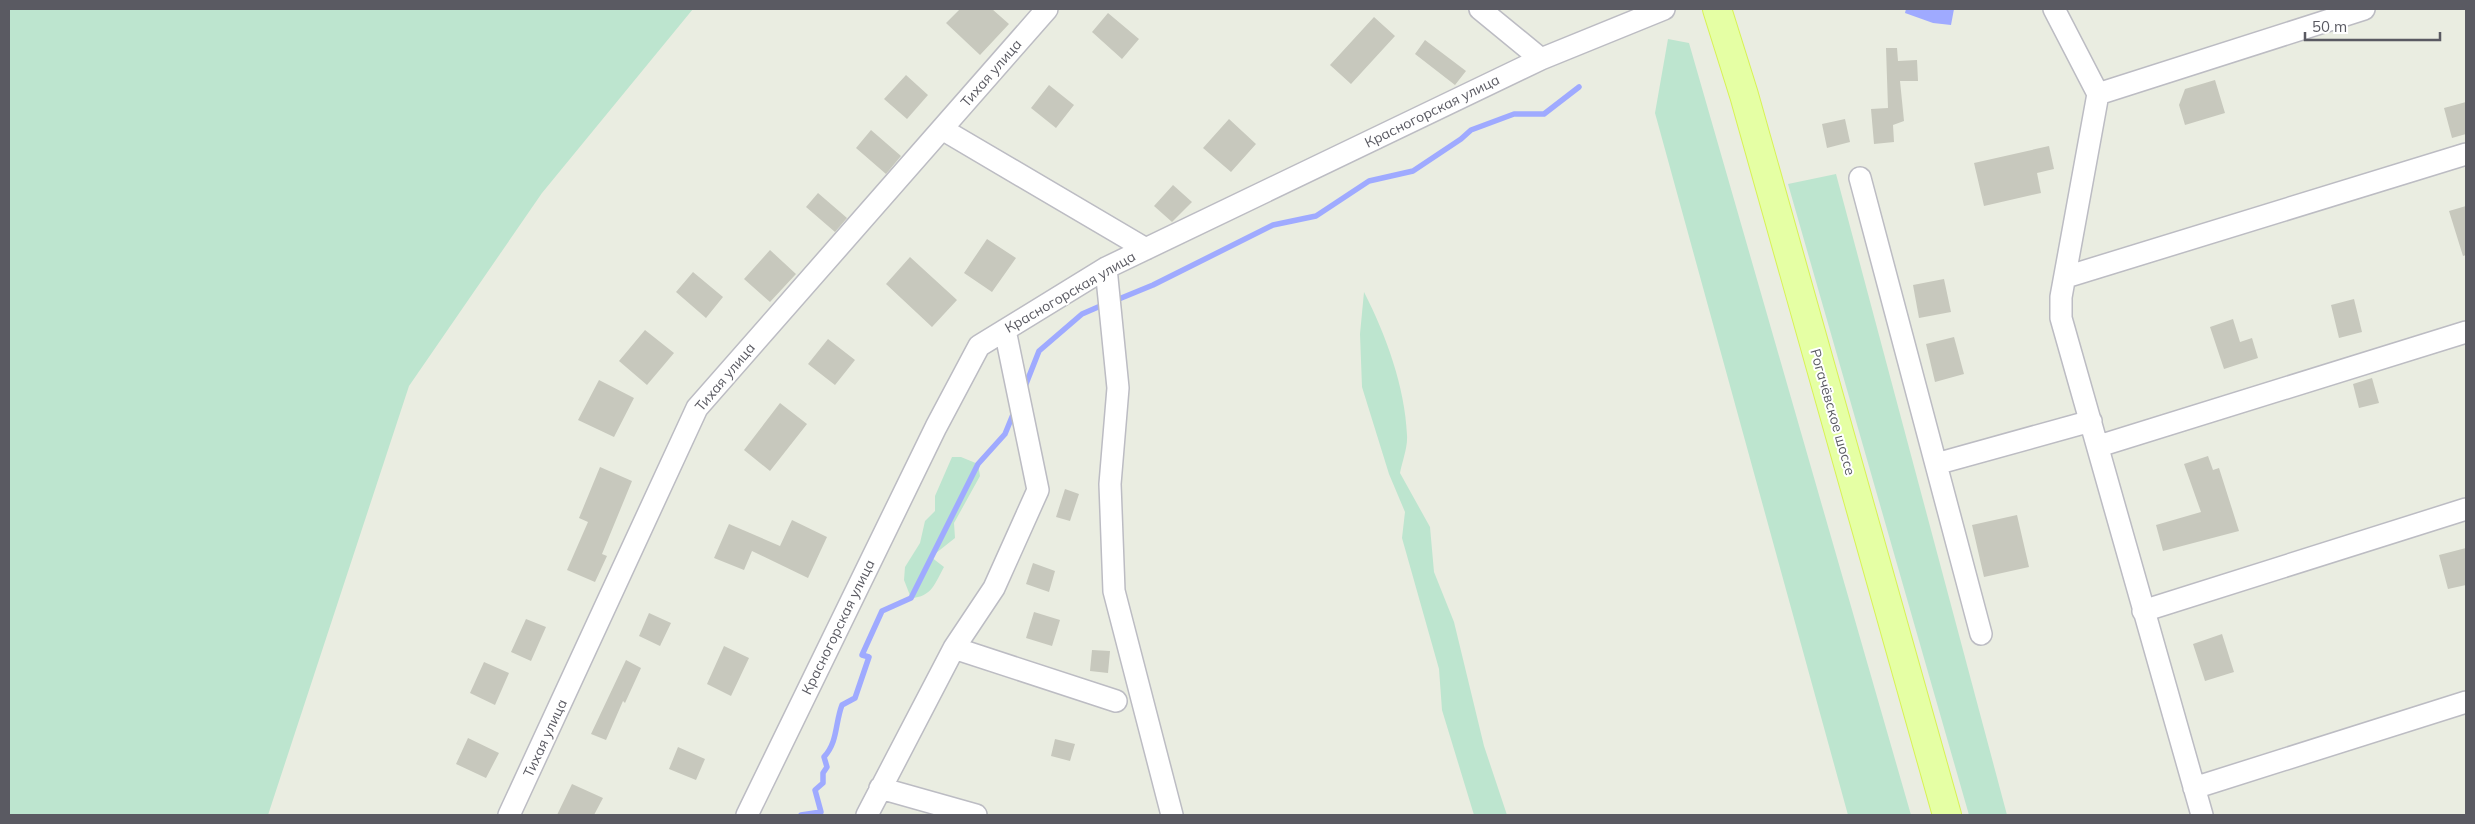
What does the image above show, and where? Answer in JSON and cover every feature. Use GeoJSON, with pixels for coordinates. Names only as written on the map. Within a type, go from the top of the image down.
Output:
{"type":"FeatureCollection","features":[{"type":"Feature","properties":{"kind":"main road","name":"Рогачёвское шоссе"},"geometry":{"type":"LineString","coordinates":[[1717,9],[1746,104],[1947,815]]}},
{"type":"Feature","properties":{"kind":"street","name":"Тихая улица"},"geometry":{"type":"LineString","coordinates":[[510,815],[697,408],[1047,9]]}},
{"type":"Feature","properties":{"kind":"street"},"geometry":{"type":"LineString","coordinates":[[1480,9],[1541,59]]}},
{"type":"Feature","properties":{"kind":"street","name":"Красногорская улица"},"geometry":{"type":"LineString","coordinates":[[747,815],[936,427],[980,346],[1106,268],[1541,59],[1664,9]]}},
{"type":"Feature","properties":{"kind":"street"},"geometry":{"type":"LineString","coordinates":[[2054,9],[2098,94],[2061,297],[2061,318],[2098,446],[2142,612],[2202,815]]}},
{"type":"Feature","properties":{"kind":"street"},"geometry":{"type":"LineString","coordinates":[[2098,94],[2364,9]]}},
{"type":"Feature","properties":{"kind":"street"},"geometry":{"type":"LineString","coordinates":[[942,129],[1146,249]]}},
{"type":"Feature","properties":{"kind":"street"},"geometry":{"type":"LineString","coordinates":[[2066,277],[2466,154]]}},
{"type":"Feature","properties":{"kind":"street"},"geometry":{"type":"LineString","coordinates":[[1860,178],[1981,634]]}},
{"type":"Feature","properties":{"kind":"street"},"geometry":{"type":"LineString","coordinates":[[1106,268],[1118,388],[1110,484],[1114,591],[1172,815]]}},
{"type":"Feature","properties":{"kind":"street"},"geometry":{"type":"LineString","coordinates":[[867,815],[954,648],[994,588],[1038,490],[1006,330]]}},
{"type":"Feature","properties":{"kind":"street"},"geometry":{"type":"LineString","coordinates":[[2098,446],[2466,332]]}},
{"type":"Feature","properties":{"kind":"street"},"geometry":{"type":"LineString","coordinates":[[1936,464],[2091,421]]}},
{"type":"Feature","properties":{"kind":"street"},"geometry":{"type":"LineString","coordinates":[[2142,612],[2466,510]]}},
{"type":"Feature","properties":{"kind":"street"},"geometry":{"type":"LineString","coordinates":[[954,648],[1116,701]]}},
{"type":"Feature","properties":{"kind":"street"},"geometry":{"type":"LineString","coordinates":[[2194,788],[2466,702]]}},
{"type":"Feature","properties":{"kind":"street"},"geometry":{"type":"LineString","coordinates":[[880,788],[976,815]]}},
{"type":"Feature","properties":{"kind":"green space"},"geometry":{"type":"Polygon","coordinates":[[[9,9],[693,9],[542,193],[409,386],[268,815],[9,815],[9,9]]]}},
{"type":"Feature","properties":{"kind":"green space"},"geometry":{"type":"Polygon","coordinates":[[[1668,39],[1689,43],[1911,815],[1848,815],[1655,113],[1668,39]]]}},
{"type":"Feature","properties":{"kind":"green space"},"geometry":{"type":"Polygon","coordinates":[[[1836,174],[2007,815],[1969,815],[1788,184],[1836,174]]]}},
{"type":"Feature","properties":{"kind":"green space"},"geometry":{"type":"Polygon","coordinates":[[[1364,292],[1387,343],[1403,398],[1407,440],[1400,473],[1430,527],[1434,572],[1454,622],[1484,746],[1507,815],[1474,815],[1442,710],[1439,669],[1402,538],[1405,512],[1389,474],[1362,387],[1360,334],[1364,292]]]}},
{"type":"Feature","properties":{"kind":"green space"},"geometry":{"type":"Polygon","coordinates":[[[952,457],[961,457],[978,464],[980,476],[954,523],[955,538],[931,557],[944,567],[935,584],[924,595],[911,598],[904,580],[905,567],[920,543],[925,521],[935,511],[935,496],[952,457]]]}},
{"type":"Feature","properties":{"kind":"water"},"geometry":{"type":"Polygon","coordinates":[[[1906,9],[1954,9],[1951,25],[1933,23],[1905,13],[1906,9]]]}},
{"type":"Feature","properties":{"kind":"building"},"geometry":{"type":"Polygon","coordinates":[[[960,9],[992,9],[1009,24],[980,55],[946,23],[960,9]]]}},
{"type":"Feature","properties":{"kind":"building"},"geometry":{"type":"Polygon","coordinates":[[[1108,13],[1139,39],[1122,59],[1092,32],[1108,13]]]}},
{"type":"Feature","properties":{"kind":"building"},"geometry":{"type":"Polygon","coordinates":[[[1374,17],[1395,36],[1351,84],[1330,65],[1374,17]]]}},
{"type":"Feature","properties":{"kind":"building"},"geometry":{"type":"Polygon","coordinates":[[[1425,40],[1466,71],[1455,85],[1415,54],[1425,40]]]}},
{"type":"Feature","properties":{"kind":"building"},"geometry":{"type":"Polygon","coordinates":[[[1886,48],[1897,48],[1898,61],[1917,60],[1918,81],[1900,81],[1904,121],[1893,125],[1894,142],[1874,144],[1871,109],[1888,108],[1886,48]]]}},
{"type":"Feature","properties":{"kind":"building"},"geometry":{"type":"Polygon","coordinates":[[[906,75],[928,95],[907,119],[884,99],[906,75]]]}},
{"type":"Feature","properties":{"kind":"building"},"geometry":{"type":"Polygon","coordinates":[[[2215,80],[2225,113],[2185,125],[2179,105],[2185,89],[2215,80]]]}},
{"type":"Feature","properties":{"kind":"building"},"geometry":{"type":"Polygon","coordinates":[[[1049,85],[1074,105],[1056,128],[1031,108],[1049,85]]]}},
{"type":"Feature","properties":{"kind":"building"},"geometry":{"type":"Polygon","coordinates":[[[2466,102],[2466,134],[2452,138],[2444,108],[2466,102]]]}},
{"type":"Feature","properties":{"kind":"building"},"geometry":{"type":"Polygon","coordinates":[[[1229,119],[1256,144],[1231,172],[1203,148],[1229,119]]]}},
{"type":"Feature","properties":{"kind":"building"},"geometry":{"type":"Polygon","coordinates":[[[1845,119],[1850,142],[1827,148],[1822,124],[1845,119]]]}},
{"type":"Feature","properties":{"kind":"building"},"geometry":{"type":"Polygon","coordinates":[[[871,130],[901,156],[886,174],[856,148],[871,130]]]}},
{"type":"Feature","properties":{"kind":"building"},"geometry":{"type":"Polygon","coordinates":[[[2049,146],[2054,169],[2037,173],[2041,193],[1984,206],[1974,163],[2049,146]]]}},
{"type":"Feature","properties":{"kind":"building"},"geometry":{"type":"Polygon","coordinates":[[[1173,185],[1192,202],[1172,222],[1154,206],[1173,185]]]}},
{"type":"Feature","properties":{"kind":"building"},"geometry":{"type":"Polygon","coordinates":[[[818,193],[847,218],[835,232],[806,207],[818,193]]]}},
{"type":"Feature","properties":{"kind":"building"},"geometry":{"type":"Polygon","coordinates":[[[2466,206],[2466,255],[2463,256],[2449,211],[2466,206]]]}},
{"type":"Feature","properties":{"kind":"building"},"geometry":{"type":"Polygon","coordinates":[[[987,239],[1016,258],[992,292],[964,273],[987,239]]]}},
{"type":"Feature","properties":{"kind":"building"},"geometry":{"type":"Polygon","coordinates":[[[770,250],[796,274],[770,302],[744,279],[770,250]]]}},
{"type":"Feature","properties":{"kind":"building"},"geometry":{"type":"Polygon","coordinates":[[[910,257],[957,300],[932,327],[886,284],[910,257]]]}},
{"type":"Feature","properties":{"kind":"building"},"geometry":{"type":"Polygon","coordinates":[[[693,272],[723,297],[706,318],[676,292],[693,272]]]}},
{"type":"Feature","properties":{"kind":"building"},"geometry":{"type":"Polygon","coordinates":[[[1944,279],[1951,312],[1919,318],[1913,285],[1944,279]]]}},
{"type":"Feature","properties":{"kind":"building"},"geometry":{"type":"Polygon","coordinates":[[[2354,299],[2362,332],[2339,338],[2331,305],[2354,299]]]}},
{"type":"Feature","properties":{"kind":"building"},"geometry":{"type":"Polygon","coordinates":[[[2233,319],[2240,342],[2252,338],[2258,358],[2224,369],[2210,327],[2233,319]]]}},
{"type":"Feature","properties":{"kind":"building"},"geometry":{"type":"Polygon","coordinates":[[[645,330],[674,353],[647,385],[619,361],[645,330]]]}},
{"type":"Feature","properties":{"kind":"building"},"geometry":{"type":"Polygon","coordinates":[[[1954,337],[1964,374],[1935,382],[1926,344],[1954,337]]]}},
{"type":"Feature","properties":{"kind":"building"},"geometry":{"type":"Polygon","coordinates":[[[828,339],[855,360],[835,385],[808,364],[828,339]]]}},
{"type":"Feature","properties":{"kind":"building"},"geometry":{"type":"Polygon","coordinates":[[[2372,378],[2379,403],[2359,408],[2353,384],[2372,378]]]}},
{"type":"Feature","properties":{"kind":"building"},"geometry":{"type":"Polygon","coordinates":[[[599,380],[634,398],[614,437],[578,420],[599,380]]]}},
{"type":"Feature","properties":{"kind":"building"},"geometry":{"type":"Polygon","coordinates":[[[780,403],[807,424],[770,471],[744,450],[780,403]]]}},
{"type":"Feature","properties":{"kind":"building"},"geometry":{"type":"Polygon","coordinates":[[[2208,456],[2213,470],[2219,468],[2239,531],[2163,551],[2156,525],[2201,512],[2184,464],[2208,456]]]}},
{"type":"Feature","properties":{"kind":"building"},"geometry":{"type":"Polygon","coordinates":[[[600,467],[632,481],[602,554],[607,556],[595,582],[567,570],[588,522],[579,518],[600,467]]]}},
{"type":"Feature","properties":{"kind":"building"},"geometry":{"type":"Polygon","coordinates":[[[1065,489],[1079,494],[1070,521],[1056,517],[1065,489]]]}},
{"type":"Feature","properties":{"kind":"building"},"geometry":{"type":"Polygon","coordinates":[[[2017,515],[2029,567],[1984,577],[1972,525],[2017,515]]]}},
{"type":"Feature","properties":{"kind":"building"},"geometry":{"type":"Polygon","coordinates":[[[792,520],[827,537],[808,578],[752,551],[744,570],[714,558],[729,524],[780,546],[792,520]]]}},
{"type":"Feature","properties":{"kind":"building"},"geometry":{"type":"Polygon","coordinates":[[[2466,548],[2466,585],[2448,589],[2439,555],[2466,548]]]}},
{"type":"Feature","properties":{"kind":"building"},"geometry":{"type":"Polygon","coordinates":[[[1033,563],[1055,571],[1049,592],[1026,584],[1033,563]]]}},
{"type":"Feature","properties":{"kind":"building"},"geometry":{"type":"Polygon","coordinates":[[[1034,612],[1060,620],[1052,646],[1026,638],[1034,612]]]}},
{"type":"Feature","properties":{"kind":"building"},"geometry":{"type":"Polygon","coordinates":[[[649,613],[671,623],[660,646],[639,636],[649,613]]]}},
{"type":"Feature","properties":{"kind":"building"},"geometry":{"type":"Polygon","coordinates":[[[526,619],[546,627],[531,661],[511,652],[526,619]]]}},
{"type":"Feature","properties":{"kind":"building"},"geometry":{"type":"Polygon","coordinates":[[[2222,634],[2234,672],[2205,681],[2193,644],[2222,634]]]}},
{"type":"Feature","properties":{"kind":"building"},"geometry":{"type":"Polygon","coordinates":[[[724,646],[749,658],[731,696],[707,684],[724,646]]]}},
{"type":"Feature","properties":{"kind":"building"},"geometry":{"type":"Polygon","coordinates":[[[1092,650],[1110,651],[1108,673],[1090,671],[1092,650]]]}},
{"type":"Feature","properties":{"kind":"building"},"geometry":{"type":"Polygon","coordinates":[[[626,660],[641,668],[625,703],[623,701],[606,740],[591,734],[626,660]]]}},
{"type":"Feature","properties":{"kind":"building"},"geometry":{"type":"Polygon","coordinates":[[[484,662],[509,673],[495,705],[470,693],[484,662]]]}},
{"type":"Feature","properties":{"kind":"building"},"geometry":{"type":"Polygon","coordinates":[[[468,738],[499,753],[486,778],[456,764],[468,738]]]}},
{"type":"Feature","properties":{"kind":"building"},"geometry":{"type":"Polygon","coordinates":[[[1055,739],[1075,744],[1070,761],[1051,756],[1055,739]]]}},
{"type":"Feature","properties":{"kind":"building"},"geometry":{"type":"Polygon","coordinates":[[[678,747],[705,759],[696,780],[669,769],[678,747]]]}},
{"type":"Feature","properties":{"kind":"building"},"geometry":{"type":"Polygon","coordinates":[[[572,784],[603,798],[594,815],[557,815],[572,784]]]}},
{"type":"Feature","properties":{"kind":"waterway"},"geometry":{"type":"LineString","coordinates":[[1114,301],[1153,285],[1273,225],[1316,216],[1369,181],[1413,171],[1461,139],[1471,130],[1514,114],[1544,114],[1579,87]]}},
{"type":"Feature","properties":{"kind":"waterway"},"geometry":{"type":"LineString","coordinates":[[1024,389],[1039,351],[1082,314],[1105,304]]}},
{"type":"Feature","properties":{"kind":"waterway"},"geometry":{"type":"LineString","coordinates":[[801,815],[821,812],[815,790],[823,783],[823,773],[827,767],[824,757],[832,745],[842,705],[855,698],[869,657],[862,655],[882,611],[911,598],[978,464],[1005,434],[1014,412]]}}]}
